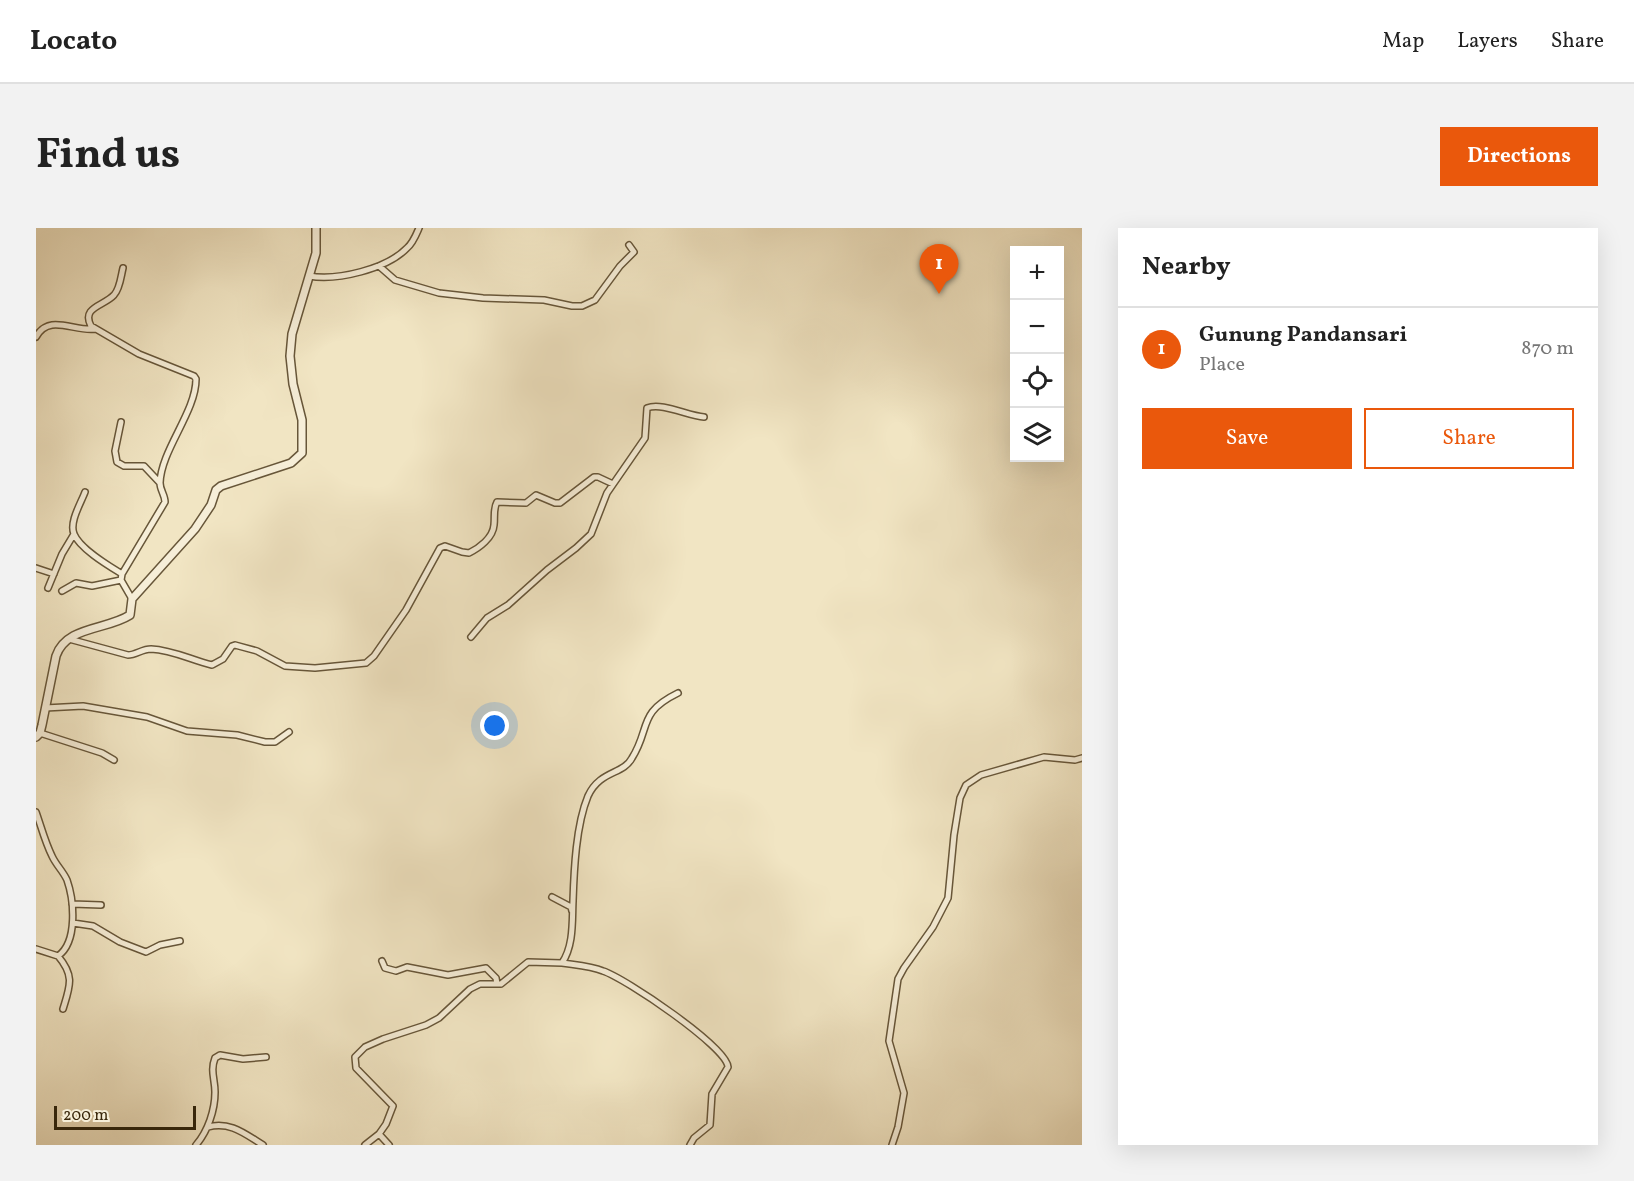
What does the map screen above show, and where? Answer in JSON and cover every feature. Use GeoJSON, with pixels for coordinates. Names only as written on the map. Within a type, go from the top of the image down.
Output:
{"type":"FeatureCollection","features":[{"type":"Feature","properties":{"kind":"street"},"geometry":{"type":"LineString","coordinates":[[132,601],[201,521],[211,505],[216,490],[221,486],[291,463],[302,453],[302,420],[292,384],[290,356],[292,334],[316,253],[316,228]]}},
{"type":"Feature","properties":{"kind":"street"},"geometry":{"type":"LineString","coordinates":[[309,276],[337,276],[379,266],[406,249],[415,239],[419,228]]}},
{"type":"Feature","properties":{"kind":"street"},"geometry":{"type":"LineString","coordinates":[[379,266],[395,280],[439,293],[483,298],[543,300],[582,306],[595,300],[620,266],[634,252],[629,245]]}},
{"type":"Feature","properties":{"kind":"street"},"geometry":{"type":"LineString","coordinates":[[123,268],[114,295],[96,306],[88,315],[90,324],[94,329],[139,354],[194,376],[196,379],[188,410],[164,465],[160,483]]}},
{"type":"Feature","properties":{"kind":"street"},"geometry":{"type":"LineString","coordinates":[[36,336],[45,326],[52,324],[82,330],[94,329]]}},
{"type":"Feature","properties":{"kind":"street"},"geometry":{"type":"LineString","coordinates":[[471,637],[487,618],[508,605],[547,570],[586,540],[595,526],[613,484],[645,438],[646,410],[649,407],[660,407],[691,416],[704,417]]}},
{"type":"Feature","properties":{"kind":"street"},"geometry":{"type":"LineString","coordinates":[[62,591],[75,582],[92,586],[122,577],[165,501],[160,483],[144,466],[124,466],[117,462],[115,451],[121,422]]}},
{"type":"Feature","properties":{"kind":"street"},"geometry":{"type":"LineString","coordinates":[[69,639],[128,655],[134,655],[145,649],[154,649],[188,656],[212,665],[223,659],[235,645],[257,651],[285,666],[315,668],[362,664],[374,656],[398,621],[440,548],[445,546],[469,553],[491,536],[494,528],[496,502],[526,503],[536,495],[560,503],[594,477],[613,484]]}},
{"type":"Feature","properties":{"kind":"street"},"geometry":{"type":"LineString","coordinates":[[48,588],[62,554],[74,534],[74,522],[85,492]]}},
{"type":"Feature","properties":{"kind":"street"},"geometry":{"type":"LineString","coordinates":[[74,534],[80,542],[122,577],[132,601],[130,615],[81,632],[59,647],[38,735],[102,753],[114,760]]}},
{"type":"Feature","properties":{"kind":"street"},"geometry":{"type":"LineString","coordinates":[[36,568],[54,574]]}},
{"type":"Feature","properties":{"kind":"street"},"geometry":{"type":"LineString","coordinates":[[562,963],[570,941],[575,859],[588,798],[599,780],[629,763],[639,743],[645,723],[652,712],[659,704],[678,693]]}},
{"type":"Feature","properties":{"kind":"street"},"geometry":{"type":"LineString","coordinates":[[42,713],[83,706],[147,717],[187,730],[237,735],[265,742],[275,742],[289,732]]}},
{"type":"Feature","properties":{"kind":"street"},"geometry":{"type":"LineString","coordinates":[[892,1145],[904,1093],[889,1041],[898,979],[933,927],[948,898],[954,835],[962,791],[972,779],[981,775],[1044,756],[1075,760],[1082,758]]}},
{"type":"Feature","properties":{"kind":"street"},"geometry":{"type":"LineString","coordinates":[[36,812],[52,856],[67,880],[72,904],[73,923],[65,948],[58,956]]}},
{"type":"Feature","properties":{"kind":"street"},"geometry":{"type":"LineString","coordinates":[[552,897],[573,911]]}},
{"type":"Feature","properties":{"kind":"street"},"geometry":{"type":"LineString","coordinates":[[72,904],[101,905]]}},
{"type":"Feature","properties":{"kind":"street"},"geometry":{"type":"LineString","coordinates":[[73,923],[93,926],[120,942],[146,952],[160,945],[180,941]]}},
{"type":"Feature","properties":{"kind":"street"},"geometry":{"type":"LineString","coordinates":[[36,949],[58,956],[69,971],[70,984],[63,1009]]}},
{"type":"Feature","properties":{"kind":"street"},"geometry":{"type":"LineString","coordinates":[[382,961],[385,968],[391,970],[407,968],[448,975],[486,968],[496,978],[497,984]]}},
{"type":"Feature","properties":{"kind":"street"},"geometry":{"type":"LineString","coordinates":[[365,1145],[379,1134],[393,1106],[356,1068],[355,1057],[359,1052],[383,1039],[426,1025],[439,1018],[474,986],[506,981],[528,962],[562,963],[603,971],[622,979],[689,1026],[724,1056],[728,1067],[712,1094],[710,1125],[694,1138],[690,1145]]}},
{"type":"Feature","properties":{"kind":"street"},"geometry":{"type":"LineString","coordinates":[[196,1145],[208,1127],[215,1091],[212,1071],[215,1058],[220,1055],[243,1059],[266,1057]]}},
{"type":"Feature","properties":{"kind":"street"},"geometry":{"type":"LineString","coordinates":[[208,1127],[232,1126],[263,1145]]}},
{"type":"Feature","properties":{"kind":"street"},"geometry":{"type":"LineString","coordinates":[[379,1134],[389,1145]]}},
{"type":"Feature","properties":{"kind":"place","name":"Gunung Pandansari"},"geometry":{"type":"Point","coordinates":[939,294]}}]}
